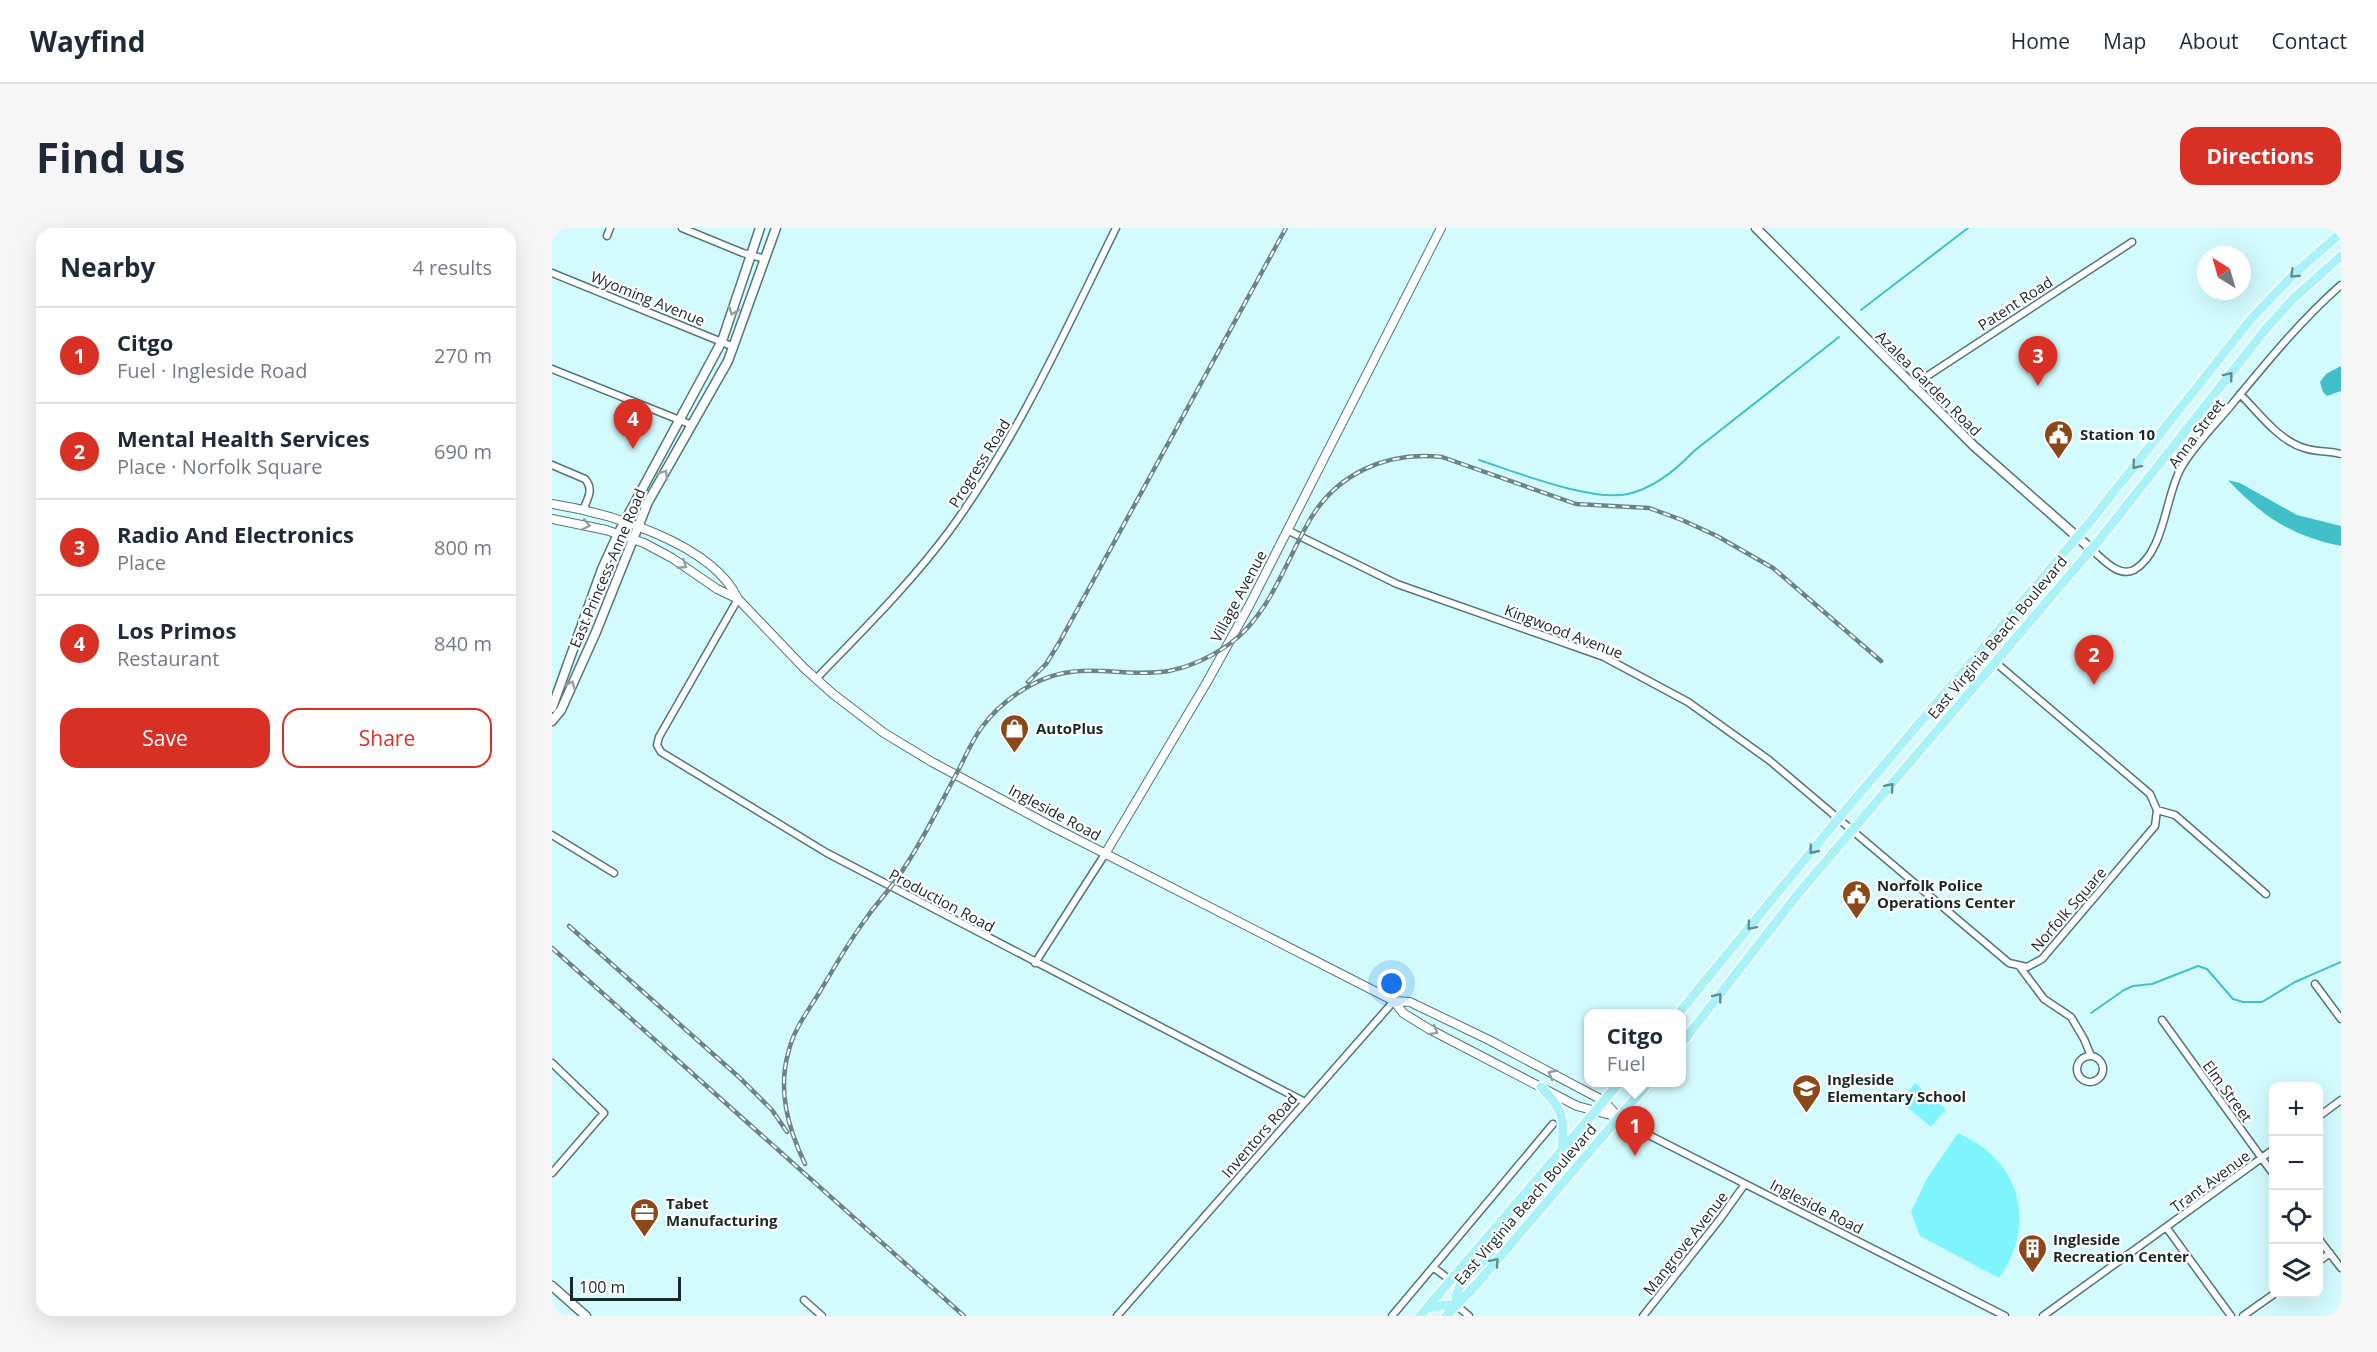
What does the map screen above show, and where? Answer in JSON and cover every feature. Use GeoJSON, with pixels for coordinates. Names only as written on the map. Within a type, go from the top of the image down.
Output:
{"type":"FeatureCollection","features":[{"type":"Feature","properties":{"kind":"main road","name":"East Princess Anne Road"},"geometry":{"type":"LineString","coordinates":[[552,708],[602,569],[624,521],[722,341],[760,228]]}},
{"type":"Feature","properties":{"kind":"main road","name":"East Princess Anne Road"},"geometry":{"type":"LineString","coordinates":[[552,721],[561,710],[596,632],[648,502],[734,347],[776,228]]}},
{"type":"Feature","properties":{"kind":"main road","name":"Azalea Garden Road"},"geometry":{"type":"LineString","coordinates":[[1756,228],[1974,446],[2091,549]]}},
{"type":"Feature","properties":{"kind":"main road","name":"East Virginia Beach Boulevard"},"geometry":{"type":"LineString","coordinates":[[1682,1009],[1838,819],[2078,537],[2267,300],[2339,234]]}},
{"type":"Feature","properties":{"kind":"main road","name":"East Virginia Beach Boulevard"},"geometry":{"type":"LineString","coordinates":[[1686,1038],[1798,894],[2128,505],[2265,330],[2294,298],[2341,256]]}},
{"type":"Feature","properties":{"kind":"main road"},"geometry":{"type":"LineString","coordinates":[[2113,494],[2128,505]]}},
{"type":"Feature","properties":{"kind":"main road"},"geometry":{"type":"LineString","coordinates":[[1541,1087],[1555,1101],[1560,1110],[1564,1127],[1562,1150]]}},
{"type":"Feature","properties":{"kind":"main road","name":"East Virginia Beach Boulevard"},"geometry":{"type":"LineString","coordinates":[[1420,1316],[1616,1087]]}},
{"type":"Feature","properties":{"kind":"main road","name":"East Virginia Beach Boulevard"},"geometry":{"type":"LineString","coordinates":[[1446,1316],[1646,1087]]}},
{"type":"Feature","properties":{"kind":"main road"},"geometry":{"type":"LineString","coordinates":[[1427,1308],[1456,1305],[1458,1287],[1489,1254],[1498,1225]]}},
{"type":"Feature","properties":{"kind":"main road"},"geometry":{"type":"LineString","coordinates":[[552,1286],[586,1316]]}},
{"type":"Feature","properties":{"kind":"street"},"geometry":{"type":"LineString","coordinates":[[607,236],[610,228]]}},
{"type":"Feature","properties":{"kind":"street"},"geometry":{"type":"LineString","coordinates":[[682,228],[765,260]]}},
{"type":"Feature","properties":{"kind":"street","name":"Progress Road"},"geometry":{"type":"LineString","coordinates":[[816,679],[902,590],[950,531],[984,480],[1032,398],[1116,228]]}},
{"type":"Feature","properties":{"kind":"street","name":"Village Avenue"},"geometry":{"type":"LineString","coordinates":[[1035,963],[1105,854],[1207,682],[1441,228]]}},
{"type":"Feature","properties":{"kind":"street","name":"Patent Road"},"geometry":{"type":"LineString","coordinates":[[1912,386],[2132,242]]}},
{"type":"Feature","properties":{"kind":"street","name":"Wyoming Avenue"},"geometry":{"type":"LineString","coordinates":[[552,273],[734,347]]}},
{"type":"Feature","properties":{"kind":"street","name":"Anna Street"},"geometry":{"type":"LineString","coordinates":[[2091,549],[2118,571],[2130,571],[2139,565],[2157,539],[2166,516],[2171,490],[2182,466],[2306,318],[2341,285]]}},
{"type":"Feature","properties":{"kind":"street"},"geometry":{"type":"LineString","coordinates":[[552,369],[692,425]]}},
{"type":"Feature","properties":{"kind":"street","name":"Anna Street"},"geometry":{"type":"LineString","coordinates":[[2240,394],[2283,437],[2292,443],[2309,450],[2341,454]]}},
{"type":"Feature","properties":{"kind":"street"},"geometry":{"type":"LineString","coordinates":[[552,465],[585,479],[589,483],[590,492],[584,510]]}},
{"type":"Feature","properties":{"kind":"street","name":"Ingleside Road"},"geometry":{"type":"LineString","coordinates":[[552,504],[624,521],[679,546],[726,579],[738,599],[816,679],[863,718],[970,783],[1394,1000],[1410,1002],[1489,1040],[1604,1101],[1619,1118]]}},
{"type":"Feature","properties":{"kind":"street","name":"Ingleside Road"},"geometry":{"type":"LineString","coordinates":[[552,519],[596,527],[632,539],[672,558],[717,589],[738,599]]}},
{"type":"Feature","properties":{"kind":"street","name":"Kingwood Avenue"},"geometry":{"type":"LineString","coordinates":[[1287,530],[1397,584],[1594,654],[1644,678],[1688,702],[1736,735],[1838,819]]}},
{"type":"Feature","properties":{"kind":"street","name":"Production Road"},"geometry":{"type":"LineString","coordinates":[[738,599],[658,737],[657,745],[660,752],[827,853],[1303,1101]]}},
{"type":"Feature","properties":{"kind":"street"},"geometry":{"type":"LineString","coordinates":[[1995,662],[2150,794],[2157,810],[2175,815],[2266,894]]}},
{"type":"Feature","properties":{"kind":"street","name":"Norfolk Square"},"geometry":{"type":"LineString","coordinates":[[2020,967],[2032,965],[2042,959],[2155,826],[2157,810]]}},
{"type":"Feature","properties":{"kind":"street"},"geometry":{"type":"LineString","coordinates":[[1838,819],[2001,957],[2020,967],[2044,999],[2071,1017],[2091,1056],[2100,1060],[2103,1069],[2097,1081],[2089,1083],[2080,1079],[2076,1070],[2079,1061],[2091,1056]]}},
{"type":"Feature","properties":{"kind":"street"},"geometry":{"type":"LineString","coordinates":[[552,835],[615,873]]}},
{"type":"Feature","properties":{"kind":"street"},"geometry":{"type":"LineString","coordinates":[[2315,984],[2341,1019]]}},
{"type":"Feature","properties":{"kind":"street","name":"Ingleside Road"},"geometry":{"type":"LineString","coordinates":[[1394,1000],[1403,1013],[1429,1029],[1577,1106],[1619,1118],[2005,1316]]}},
{"type":"Feature","properties":{"kind":"street","name":"Inventors Road"},"geometry":{"type":"LineString","coordinates":[[1117,1316],[1303,1101],[1394,1000]]}},
{"type":"Feature","properties":{"kind":"street","name":"Elm Street"},"geometry":{"type":"LineString","coordinates":[[2162,1020],[2269,1168]]}},
{"type":"Feature","properties":{"kind":"street"},"geometry":{"type":"LineString","coordinates":[[552,1064],[604,1113],[552,1173]]}},
{"type":"Feature","properties":{"kind":"street"},"geometry":{"type":"LineString","coordinates":[[2323,1114],[2341,1100]]}},
{"type":"Feature","properties":{"kind":"street","name":"East Virginia Beach Boulevard"},"geometry":{"type":"LineString","coordinates":[[1392,1316],[1552,1124]]}},
{"type":"Feature","properties":{"kind":"street","name":"Trant Avenue"},"geometry":{"type":"LineString","coordinates":[[2043,1316],[2269,1152]]}},
{"type":"Feature","properties":{"kind":"street","name":"Mangrove Avenue"},"geometry":{"type":"LineString","coordinates":[[1643,1316],[1745,1184]]}},
{"type":"Feature","properties":{"kind":"street"},"geometry":{"type":"LineString","coordinates":[[2166,1227],[2231,1316]]}},
{"type":"Feature","properties":{"kind":"street"},"geometry":{"type":"LineString","coordinates":[[2323,1243],[2341,1268]]}},
{"type":"Feature","properties":{"kind":"street"},"geometry":{"type":"LineString","coordinates":[[2323,1259],[2330,1253]]}},
{"type":"Feature","properties":{"kind":"street","name":"East Virginia Beach Boulevard"},"geometry":{"type":"LineString","coordinates":[[1433,1268],[1451,1281]]}},
{"type":"Feature","properties":{"kind":"street"},"geometry":{"type":"LineString","coordinates":[[2243,1316],[2269,1297]]}},
{"type":"Feature","properties":{"kind":"street"},"geometry":{"type":"LineString","coordinates":[[804,1300],[822,1316]]}},
{"type":"Feature","properties":{"kind":"street"},"geometry":{"type":"LineString","coordinates":[[1456,1305],[1469,1316]]}},
{"type":"Feature","properties":{"kind":"shaded area"},"geometry":{"type":"Polygon","coordinates":[[[2341,366],[2341,391],[2327,396],[2320,382],[2326,374],[2341,366]]]}},
{"type":"Feature","properties":{"kind":"shaded area"},"geometry":{"type":"Polygon","coordinates":[[[2228,480],[2240,483],[2297,515],[2341,526],[2341,546],[2307,537],[2278,523],[2253,504],[2228,480]]]}},
{"type":"Feature","properties":{"kind":"shaded area"},"geometry":{"type":"Polygon","coordinates":[[[1915,1083],[1946,1109],[1931,1127],[1900,1101],[1915,1083]]]}},
{"type":"Feature","properties":{"kind":"shaded area"},"geometry":{"type":"Polygon","coordinates":[[[1958,1133],[1979,1145],[1996,1159],[2009,1176],[2016,1195],[2020,1215],[2018,1236],[2011,1257],[1999,1278],[1920,1236],[1911,1212],[1926,1180],[1958,1133]]]}},
{"type":"Feature","properties":{"kind":"waterway"},"geometry":{"type":"LineString","coordinates":[[1861,310],[1968,228]]}},
{"type":"Feature","properties":{"kind":"waterway"},"geometry":{"type":"LineString","coordinates":[[1479,460],[1533,478],[1594,494],[1628,494],[1638,491],[1656,483],[1680,465],[1694,451],[1839,337]]}},
{"type":"Feature","properties":{"kind":"waterway"},"geometry":{"type":"LineString","coordinates":[[2091,1013],[2133,986],[2152,984],[2198,966],[2207,969],[2233,999],[2243,1002],[2262,1002],[2295,982],[2341,962]]}},
{"type":"Feature","properties":{"kind":"railway"},"geometry":{"type":"LineString","coordinates":[[1028,682],[1046,664],[1059,643],[1286,228]]}},
{"type":"Feature","properties":{"kind":"railway"},"geometry":{"type":"LineString","coordinates":[[805,1164],[789,1123],[784,1094],[786,1065],[794,1035],[853,938],[912,856],[987,720],[998,708],[1018,693],[1049,677],[1083,671],[1134,673],[1169,671],[1192,664],[1228,645],[1242,633],[1265,606],[1318,507],[1347,479],[1364,470],[1382,462],[1401,458],[1442,457],[1576,504],[1649,508],[1682,520],[1717,536],[1773,568],[1881,661]]}},
{"type":"Feature","properties":{"kind":"railway"},"geometry":{"type":"LineString","coordinates":[[569,926],[740,1078],[772,1110],[787,1132]]}},
{"type":"Feature","properties":{"kind":"railway"},"geometry":{"type":"LineString","coordinates":[[552,948],[964,1316]]}},
{"type":"Feature","properties":{"kind":"place","name":"Radio And Electronics"},"geometry":{"type":"Point","coordinates":[2038,386]}},
{"type":"Feature","properties":{"kind":"place","name":"Los Primos"},"geometry":{"type":"Point","coordinates":[633,449]}},
{"type":"Feature","properties":{"kind":"place","name":"Station 10"},"geometry":{"type":"Point","coordinates":[2059,460]}},
{"type":"Feature","properties":{"kind":"place","name":"Mental Health Services"},"geometry":{"type":"Point","coordinates":[2094,685]}},
{"type":"Feature","properties":{"kind":"place","name":"AutoPlus"},"geometry":{"type":"Point","coordinates":[1015,754]}},
{"type":"Feature","properties":{"kind":"place","name":"Norfolk Police Operations Center"},"geometry":{"type":"Point","coordinates":[1856,920]}},
{"type":"Feature","properties":{"kind":"place","name":"Ingleside Elementary School"},"geometry":{"type":"Point","coordinates":[1806,1114]}},
{"type":"Feature","properties":{"kind":"place","name":"Citgo"},"geometry":{"type":"Point","coordinates":[1635,1156]}},
{"type":"Feature","properties":{"kind":"place","name":"Tabet Manufacturing"},"geometry":{"type":"Point","coordinates":[645,1238]}},
{"type":"Feature","properties":{"kind":"place","name":"Ingleside Recreation Center"},"geometry":{"type":"Point","coordinates":[2032,1274]}}]}
